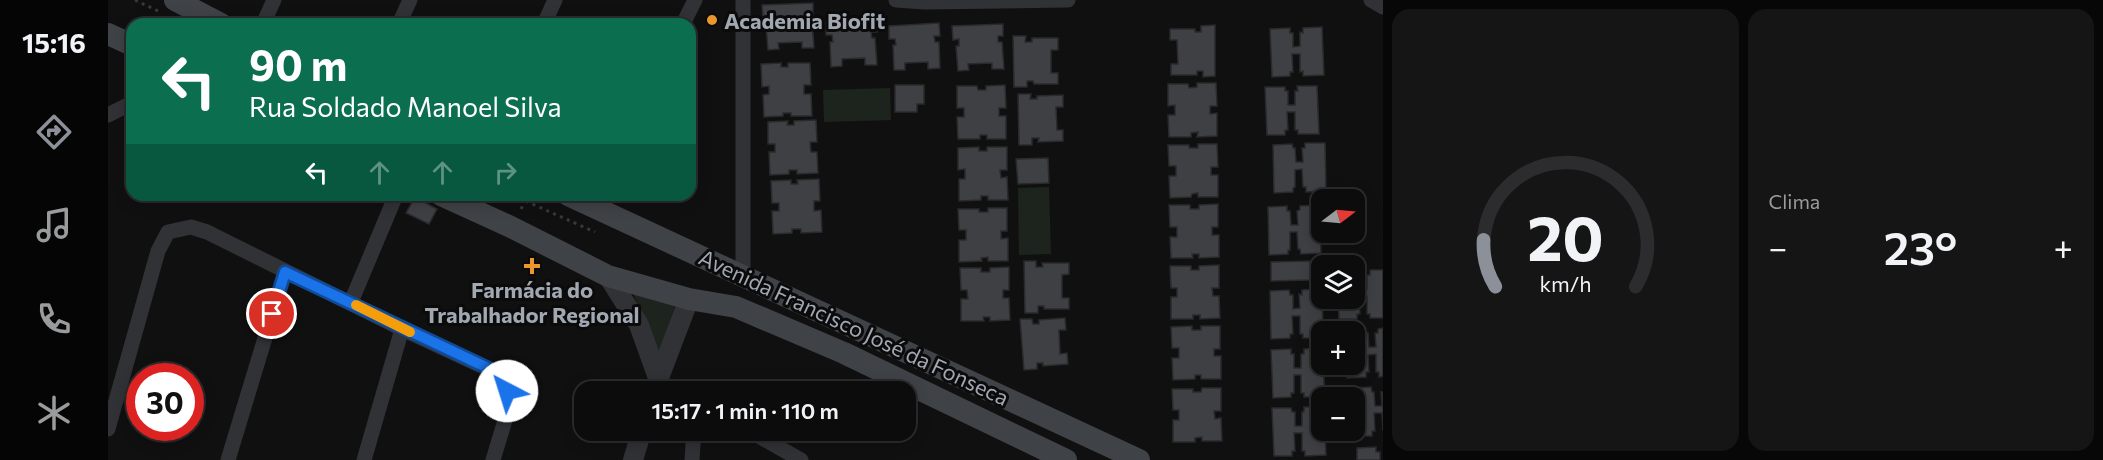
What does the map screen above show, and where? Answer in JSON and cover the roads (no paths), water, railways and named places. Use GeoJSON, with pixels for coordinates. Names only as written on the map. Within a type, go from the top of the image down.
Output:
{"type":"FeatureCollection","features":[{"type":"Feature","properties":{"kind":"main road"},"geometry":{"type":"LineString","coordinates":[[175,0],[210,18]]}},
{"type":"Feature","properties":{"kind":"main road"},"geometry":{"type":"LineString","coordinates":[[108,34],[126,42]]}},
{"type":"Feature","properties":{"kind":"main road","name":"Avenida Francisco José da Fonseca"},"geometry":{"type":"LineString","coordinates":[[454,201],[608,276],[689,299],[736,307],[822,344],[1066,460]]}},
{"type":"Feature","properties":{"kind":"main road","name":"Avenida Francisco José da Fonseca"},"geometry":{"type":"LineString","coordinates":[[598,202],[743,275],[1139,460]]}},
{"type":"Feature","properties":{"kind":"street"},"geometry":{"type":"LineString","coordinates":[[266,18],[274,0]]}},
{"type":"Feature","properties":{"kind":"street"},"geometry":{"type":"LineString","coordinates":[[402,18],[410,0]]}},
{"type":"Feature","properties":{"kind":"street"},"geometry":{"type":"LineString","coordinates":[[547,18],[555,0]]}},
{"type":"Feature","properties":{"kind":"street"},"geometry":{"type":"LineString","coordinates":[[686,18],[695,0]]}},
{"type":"Feature","properties":{"kind":"street"},"geometry":{"type":"LineString","coordinates":[[743,0],[743,275]]}},
{"type":"Feature","properties":{"kind":"street"},"geometry":{"type":"LineString","coordinates":[[896,0],[1068,0]]}},
{"type":"Feature","properties":{"kind":"street"},"geometry":{"type":"LineString","coordinates":[[1371,0],[1383,7]]}},
{"type":"Feature","properties":{"kind":"street"},"geometry":{"type":"LineString","coordinates":[[108,115],[126,106]]}},
{"type":"Feature","properties":{"kind":"street"},"geometry":{"type":"LineString","coordinates":[[351,303],[394,201]]}},
{"type":"Feature","properties":{"kind":"street"},"geometry":{"type":"LineString","coordinates":[[108,429],[158,251],[168,232],[191,227],[207,232],[402,329],[490,369],[507,391],[506,417],[493,460]]}},
{"type":"Feature","properties":{"kind":"street"},"geometry":{"type":"LineString","coordinates":[[228,460],[285,272]]}},
{"type":"Feature","properties":{"kind":"street"},"geometry":{"type":"LineString","coordinates":[[608,276],[639,326],[655,381]]}},
{"type":"Feature","properties":{"kind":"street"},"geometry":{"type":"LineString","coordinates":[[657,381],[689,299]]}},
{"type":"Feature","properties":{"kind":"street"},"geometry":{"type":"LineString","coordinates":[[364,460],[402,329]]}},
{"type":"Feature","properties":{"kind":"street"},"geometry":{"type":"LineString","coordinates":[[633,460],[639,441]]}},
{"type":"Feature","properties":{"kind":"street"},"geometry":{"type":"LineString","coordinates":[[692,460],[693,441]]}},
{"type":"Feature","properties":{"kind":"street"},"geometry":{"type":"LineString","coordinates":[[767,441],[801,460]]}},
{"type":"Feature","properties":{"kind":"place","name":"Academia Biofit"},"geometry":{"type":"Point","coordinates":[712,20]}},
{"type":"Feature","properties":{"kind":"place","name":"Farmácia do Trabalhador Regional"},"geometry":{"type":"Point","coordinates":[532,266]}}]}
